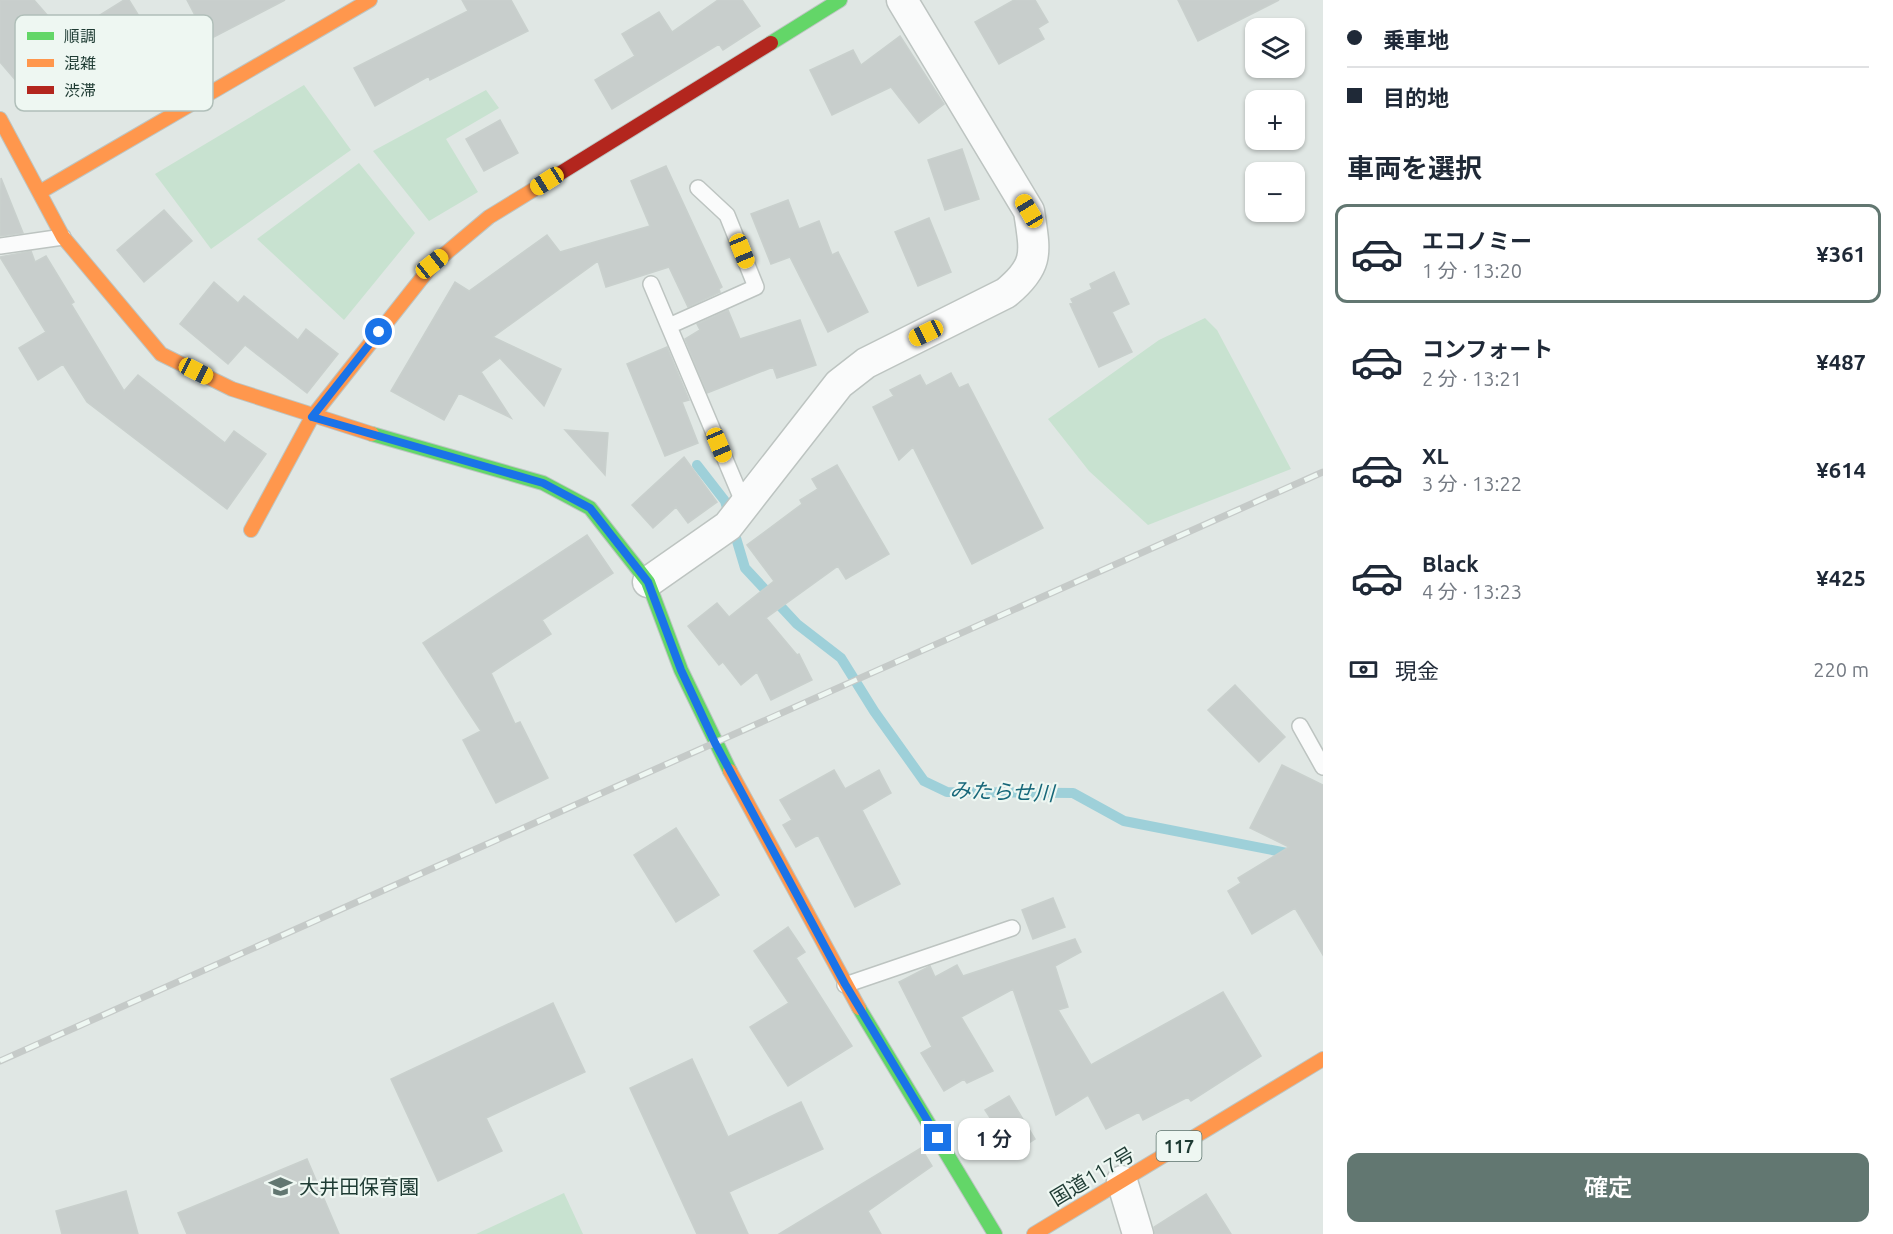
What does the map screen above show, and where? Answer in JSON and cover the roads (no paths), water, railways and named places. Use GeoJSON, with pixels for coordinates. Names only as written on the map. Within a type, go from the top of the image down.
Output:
{"type":"FeatureCollection","features":[{"type":"Feature","properties":{"kind":"main road"},"geometry":{"type":"LineString","coordinates":[[213,91],[370,0]]}},
{"type":"Feature","properties":{"kind":"main road"},"geometry":{"type":"LineString","coordinates":[[251,530],[312,417],[432,264],[489,218],[840,0]]}},
{"type":"Feature","properties":{"kind":"main road"},"geometry":{"type":"LineString","coordinates":[[40,192],[179,111]]}},
{"type":"Feature","properties":{"kind":"main road"},"geometry":{"type":"LineString","coordinates":[[0,118],[63,237],[161,354],[232,389],[312,417],[543,483],[590,508],[648,582],[681,670],[715,743],[845,984],[995,1234]]}},
{"type":"Feature","properties":{"kind":"main road","name":"国道117号"},"geometry":{"type":"LineString","coordinates":[[1034,1234],[1323,1059]]}},
{"type":"Feature","properties":{"kind":"street"},"geometry":{"type":"LineString","coordinates":[[648,582],[728,526],[839,384],[866,363],[1006,293],[1025,277],[1034,249],[1029,211],[902,0]]}},
{"type":"Feature","properties":{"kind":"street"},"geometry":{"type":"LineString","coordinates":[[1122,1181],[1138,1234]]}},
{"type":"Feature","properties":{"kind":"lane"},"geometry":{"type":"LineString","coordinates":[[669,326],[756,287],[727,214],[698,188]]}},
{"type":"Feature","properties":{"kind":"lane"},"geometry":{"type":"LineString","coordinates":[[0,246],[63,237]]}},
{"type":"Feature","properties":{"kind":"lane"},"geometry":{"type":"LineString","coordinates":[[651,284],[744,504]]}},
{"type":"Feature","properties":{"kind":"lane"},"geometry":{"type":"LineString","coordinates":[[1300,726],[1323,767]]}},
{"type":"Feature","properties":{"kind":"lane"},"geometry":{"type":"LineString","coordinates":[[845,984],[1012,928]]}},
{"type":"Feature","properties":{"kind":"waterway","name":"みたらせ川"},"geometry":{"type":"LineString","coordinates":[[697,465],[725,501],[745,568],[797,624],[841,658],[874,711],[924,781],[947,792],[1073,793],[1124,821],[1323,860]]}},
{"type":"Feature","properties":{"kind":"railway"},"geometry":{"type":"LineString","coordinates":[[0,1061],[1323,472]]}},
{"type":"Feature","properties":{"kind":"place","name":"大井田保育園"},"geometry":{"type":"Point","coordinates":[281,1186]}}]}
